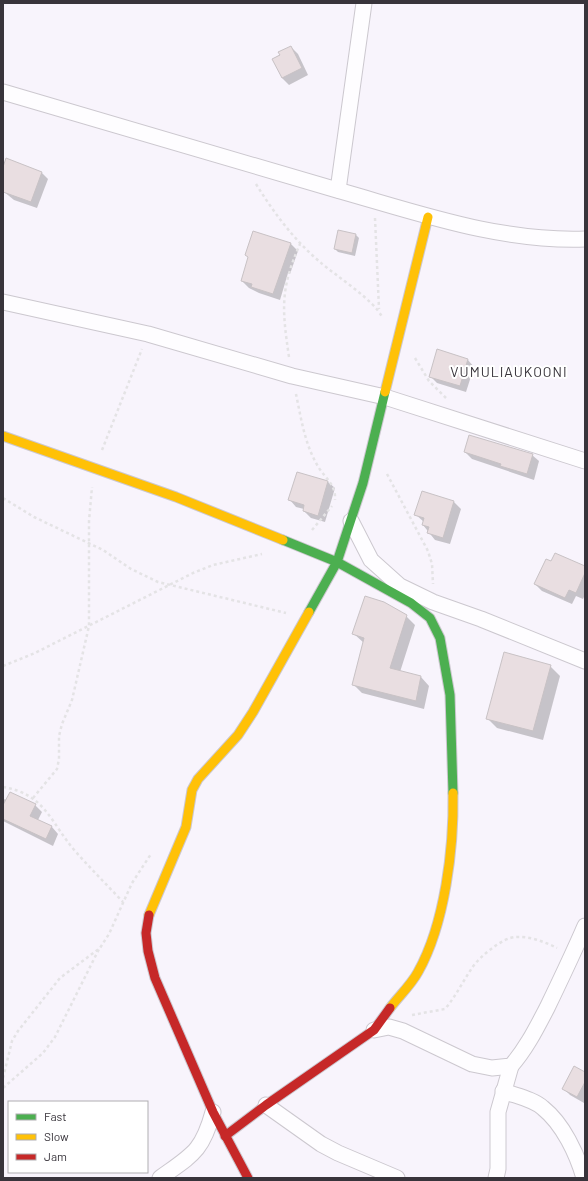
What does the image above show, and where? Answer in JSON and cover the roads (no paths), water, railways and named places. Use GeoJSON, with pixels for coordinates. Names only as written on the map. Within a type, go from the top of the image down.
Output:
{"type":"FeatureCollection","features":[{"type":"Feature","properties":{"kind":"street"},"geometry":{"type":"LineString","coordinates":[[338,190],[364,3]]}},
{"type":"Feature","properties":{"kind":"street"},"geometry":{"type":"LineString","coordinates":[[3,92],[428,217],[510,235],[541,240],[585,239]]}},
{"type":"Feature","properties":{"kind":"street"},"geometry":{"type":"LineString","coordinates":[[248,1178],[213,1112],[155,978],[148,951],[146,933],[148,918],[156,895],[186,827],[192,790],[198,779],[238,735],[306,619],[337,562],[363,483],[428,217]]}},
{"type":"Feature","properties":{"kind":"street"},"geometry":{"type":"LineString","coordinates":[[3,302],[148,334],[292,376],[385,397],[585,461]]}},
{"type":"Feature","properties":{"kind":"street"},"geometry":{"type":"LineString","coordinates":[[3,436],[94,469],[176,496],[337,562],[411,604],[430,618],[440,638],[450,695],[453,810],[444,897],[434,935],[418,972],[374,1030],[297,1085],[266,1105],[225,1136]]}},
{"type":"Feature","properties":{"kind":"street"},"geometry":{"type":"LineString","coordinates":[[351,521],[371,560],[400,586],[433,602],[488,621],[585,662]]}},
{"type":"Feature","properties":{"kind":"street"},"geometry":{"type":"LineString","coordinates":[[496,1178],[498,1169],[498,1112],[511,1066],[524,1052],[572,957],[585,926]]}},
{"type":"Feature","properties":{"kind":"street"},"geometry":{"type":"LineString","coordinates":[[374,1030],[389,1027],[418,1037],[472,1064],[492,1068],[511,1066]]}},
{"type":"Feature","properties":{"kind":"street"},"geometry":{"type":"LineString","coordinates":[[503,1091],[543,1107],[556,1121],[571,1147],[584,1178]]}},
{"type":"Feature","properties":{"kind":"street"},"geometry":{"type":"LineString","coordinates":[[266,1105],[338,1153],[397,1178]]}},
{"type":"Feature","properties":{"kind":"street"},"geometry":{"type":"LineString","coordinates":[[160,1178],[197,1149],[208,1132],[213,1112]]}},
{"type":"Feature","properties":{"kind":"district","name":"VUMULIAUKOONI"},"geometry":{"type":"Point","coordinates":[509,372]}}]}
